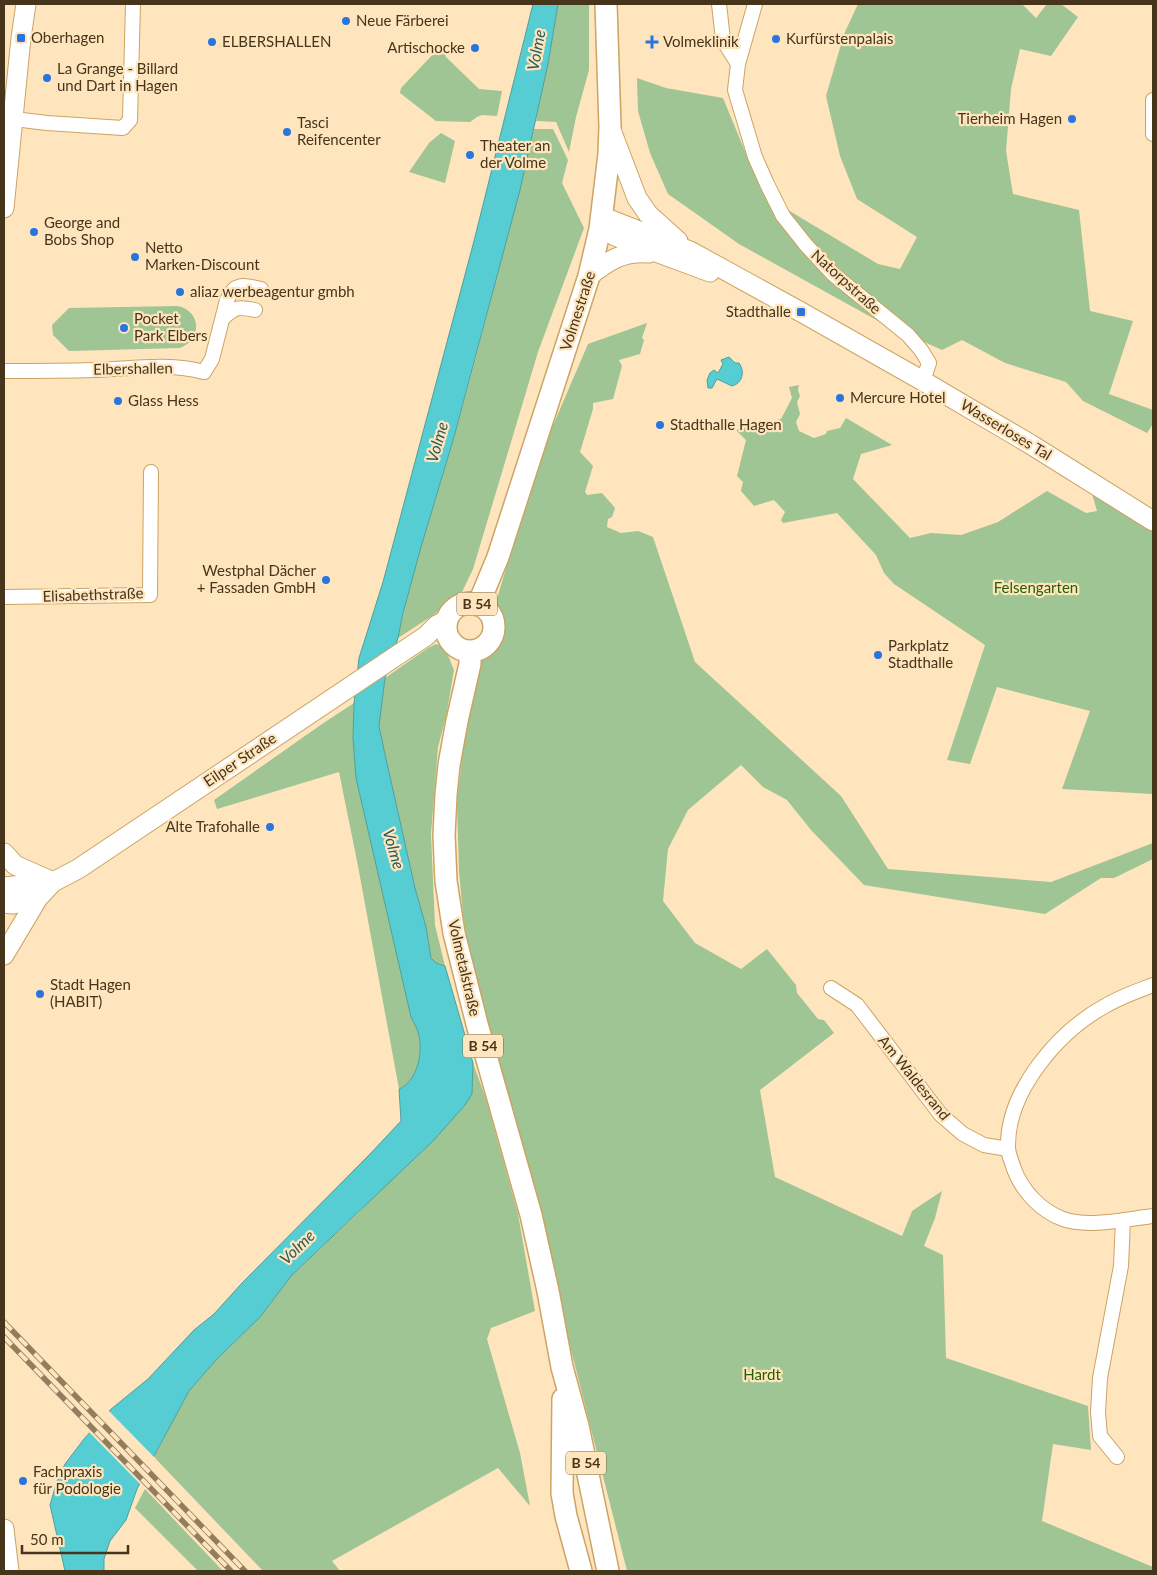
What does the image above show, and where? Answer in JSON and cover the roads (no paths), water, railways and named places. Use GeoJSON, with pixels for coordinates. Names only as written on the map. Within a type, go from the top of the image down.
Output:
{"type":"FeatureCollection","features":[{"type":"Feature","properties":{"kind":"main road"},"geometry":{"type":"LineString","coordinates":[[4,208],[11,110],[26,4]]}},
{"type":"Feature","properties":{"kind":"main road","name":"Volmestraße"},"geometry":{"type":"LineString","coordinates":[[478,605],[498,556],[589,276],[600,222],[609,154],[610,127],[606,4]]}},
{"type":"Feature","properties":{"kind":"main road","name":"Wasserloses Tal"},"geometry":{"type":"LineString","coordinates":[[610,127],[637,198],[648,214],[690,251]]}},
{"type":"Feature","properties":{"kind":"main road","name":"Wasserloses Tal"},"geometry":{"type":"LineString","coordinates":[[600,222],[617,221],[690,251],[923,381],[1030,444],[1153,521]]}},
{"type":"Feature","properties":{"kind":"main road","name":"Wasserloses Tal"},"geometry":{"type":"LineString","coordinates":[[600,222],[658,253],[694,267],[752,285]]}},
{"type":"Feature","properties":{"kind":"main road","name":"Wasserloses Tal"},"geometry":{"type":"LineString","coordinates":[[589,276],[620,255],[639,252],[658,253]]}},
{"type":"Feature","properties":{"kind":"main road","name":"B 54"},"geometry":{"type":"LineString","coordinates":[[464,604],[478,605],[490,614],[493,622],[493,634],[489,642],[483,648],[470,651],[456,647],[451,642],[447,627],[451,612],[464,604]]}},
{"type":"Feature","properties":{"kind":"main road","name":"Eilper Straße"},"geometry":{"type":"LineString","coordinates":[[4,955],[38,898],[53,882],[78,869],[344,691],[426,636],[437,625],[447,627]]}},
{"type":"Feature","properties":{"kind":"main road","name":"Volmetalstraße"},"geometry":{"type":"LineString","coordinates":[[470,651],[470,664],[456,721],[449,765],[444,835],[446,881],[454,933],[477,1024],[532,1215],[562,1366],[578,1426],[608,1571]]}},
{"type":"Feature","properties":{"kind":"main road"},"geometry":{"type":"LineString","coordinates":[[4,853],[15,865],[53,882]]}},
{"type":"Feature","properties":{"kind":"main road","name":"Eilper Straße"},"geometry":{"type":"LineString","coordinates":[[4,887],[53,882]]}},
{"type":"Feature","properties":{"kind":"main road"},"geometry":{"type":"LineString","coordinates":[[4,904],[13,904],[38,898]]}},
{"type":"Feature","properties":{"kind":"main road","name":"Volmetalstraße"},"geometry":{"type":"LineString","coordinates":[[562,1366],[564,1436],[562,1493],[566,1516],[581,1571]]}},
{"type":"Feature","properties":{"kind":"main road"},"geometry":{"type":"LineString","coordinates":[[4,1529],[9,1571]]}},
{"type":"Feature","properties":{"kind":"street"},"geometry":{"type":"LineString","coordinates":[[11,110],[47,123],[123,128],[130,120],[133,4]]}},
{"type":"Feature","properties":{"kind":"street"},"geometry":{"type":"LineString","coordinates":[[719,4],[723,40],[738,64]]}},
{"type":"Feature","properties":{"kind":"street","name":"Natorpstraße"},"geometry":{"type":"LineString","coordinates":[[755,4],[738,64],[735,90],[755,157],[783,216],[806,245],[834,274],[908,336],[921,350],[930,362],[923,381]]}},
{"type":"Feature","properties":{"kind":"street"},"geometry":{"type":"LineString","coordinates":[[1153,100],[1153,134]]}},
{"type":"Feature","properties":{"kind":"street","name":"Elbershallen"},"geometry":{"type":"LineString","coordinates":[[4,371],[93,370],[153,366],[190,368],[204,372],[212,359],[227,300],[231,292],[237,286],[245,285],[261,289]]}},
{"type":"Feature","properties":{"kind":"street"},"geometry":{"type":"LineString","coordinates":[[223,318],[230,311],[238,307],[255,310]]}},
{"type":"Feature","properties":{"kind":"street","name":"Elisabethstraße"},"geometry":{"type":"LineString","coordinates":[[4,597],[150,595],[151,472]]}},
{"type":"Feature","properties":{"kind":"street"},"geometry":{"type":"LineString","coordinates":[[1153,984],[1104,1006],[1068,1032],[1058,1042],[1035,1070],[1015,1105],[1009,1126],[1008,1149],[1017,1177],[1025,1190],[1048,1212],[1064,1219],[1088,1223],[1153,1216]]}},
{"type":"Feature","properties":{"kind":"street","name":"Am Waldesrand"},"geometry":{"type":"LineString","coordinates":[[831,988],[857,1005],[940,1115],[963,1134],[984,1145],[1008,1149]]}},
{"type":"Feature","properties":{"kind":"street"},"geometry":{"type":"LineString","coordinates":[[1117,1458],[1100,1436],[1098,1412],[1100,1378],[1121,1266],[1123,1220]]}},
{"type":"Feature","properties":{"kind":"water","name":"Volme"},"geometry":{"type":"Polygon","coordinates":[[[533,4],[558,4],[548,64],[520,190],[454,437],[385,678],[379,726],[415,888],[426,927],[431,958],[436,963],[445,966],[473,1063],[472,1094],[465,1105],[433,1141],[292,1275],[260,1317],[216,1360],[189,1391],[137,1489],[126,1520],[110,1541],[104,1559],[104,1571],[65,1571],[50,1505],[57,1481],[65,1464],[110,1410],[148,1379],[194,1330],[214,1314],[401,1121],[399,1089],[414,1074],[419,1058],[420,1043],[418,1031],[411,1017],[356,778],[353,738],[354,703],[359,658],[383,582],[474,241],[533,4]]]}},
{"type":"Feature","properties":{"kind":"water"},"geometry":{"type":"Polygon","coordinates":[[[729,357],[741,366],[741,380],[732,386],[717,379],[712,388],[708,388],[707,380],[710,373],[714,370],[718,373],[723,364],[721,360],[729,357]]]}},
{"type":"Feature","properties":{"kind":"railway"},"geometry":{"type":"LineString","coordinates":[[4,1322],[245,1571]]}},
{"type":"Feature","properties":{"kind":"railway"},"geometry":{"type":"LineString","coordinates":[[4,1337],[231,1571]]}},
{"type":"Feature","properties":{"kind":"place","name":"Neue Färberei"},"geometry":{"type":"Point","coordinates":[346,21]}},
{"type":"Feature","properties":{"kind":"place","name":"Oberhagen"},"geometry":{"type":"Point","coordinates":[21,38]}},
{"type":"Feature","properties":{"kind":"place","name":"Kurfürstenpalais"},"geometry":{"type":"Point","coordinates":[776,39]}},
{"type":"Feature","properties":{"kind":"place","name":"ELBERSHALLEN"},"geometry":{"type":"Point","coordinates":[212,42]}},
{"type":"Feature","properties":{"kind":"place","name":"Volmeklinik"},"geometry":{"type":"Point","coordinates":[652,42]}},
{"type":"Feature","properties":{"kind":"place","name":"Artischocke"},"geometry":{"type":"Point","coordinates":[475,48]}},
{"type":"Feature","properties":{"kind":"place","name":"La Grange - Billard und Dart in Hagen"},"geometry":{"type":"Point","coordinates":[47,78]}},
{"type":"Feature","properties":{"kind":"place","name":"Tierheim Hagen"},"geometry":{"type":"Point","coordinates":[1072,119]}},
{"type":"Feature","properties":{"kind":"place","name":"Tasci Reifencenter"},"geometry":{"type":"Point","coordinates":[287,132]}},
{"type":"Feature","properties":{"kind":"place","name":"Theater an der Volme"},"geometry":{"type":"Point","coordinates":[470,155]}},
{"type":"Feature","properties":{"kind":"place","name":"George and Bobs Shop"},"geometry":{"type":"Point","coordinates":[34,232]}},
{"type":"Feature","properties":{"kind":"place","name":"Netto Marken-Discount"},"geometry":{"type":"Point","coordinates":[135,257]}},
{"type":"Feature","properties":{"kind":"place","name":"aliaz werbeagentur gmbh"},"geometry":{"type":"Point","coordinates":[180,292]}},
{"type":"Feature","properties":{"kind":"place","name":"Stadthalle"},"geometry":{"type":"Point","coordinates":[801,312]}},
{"type":"Feature","properties":{"kind":"place","name":"Pocket Park Elbers"},"geometry":{"type":"Point","coordinates":[124,328]}},
{"type":"Feature","properties":{"kind":"place","name":"Mercure Hotel"},"geometry":{"type":"Point","coordinates":[840,398]}},
{"type":"Feature","properties":{"kind":"place","name":"Glass Hess"},"geometry":{"type":"Point","coordinates":[118,401]}},
{"type":"Feature","properties":{"kind":"place","name":"Stadthalle Hagen"},"geometry":{"type":"Point","coordinates":[660,425]}},
{"type":"Feature","properties":{"kind":"place","name":"Westphal Dächer + Fassaden GmbH"},"geometry":{"type":"Point","coordinates":[326,580]}},
{"type":"Feature","properties":{"kind":"place","name":"Parkplatz Stadthalle"},"geometry":{"type":"Point","coordinates":[878,655]}},
{"type":"Feature","properties":{"kind":"place","name":"Alte Trafohalle"},"geometry":{"type":"Point","coordinates":[270,827]}},
{"type":"Feature","properties":{"kind":"place","name":"Stadt Hagen (HABIT)"},"geometry":{"type":"Point","coordinates":[40,994]}},
{"type":"Feature","properties":{"kind":"place","name":"Fachpraxis für Podologie"},"geometry":{"type":"Point","coordinates":[23,1481]}},
{"type":"Feature","properties":{"kind":"park label","name":"Felsengarten"},"geometry":{"type":"Point","coordinates":[1036,588]}},
{"type":"Feature","properties":{"kind":"park label","name":"Hardt"},"geometry":{"type":"Point","coordinates":[762,1375]}}]}
